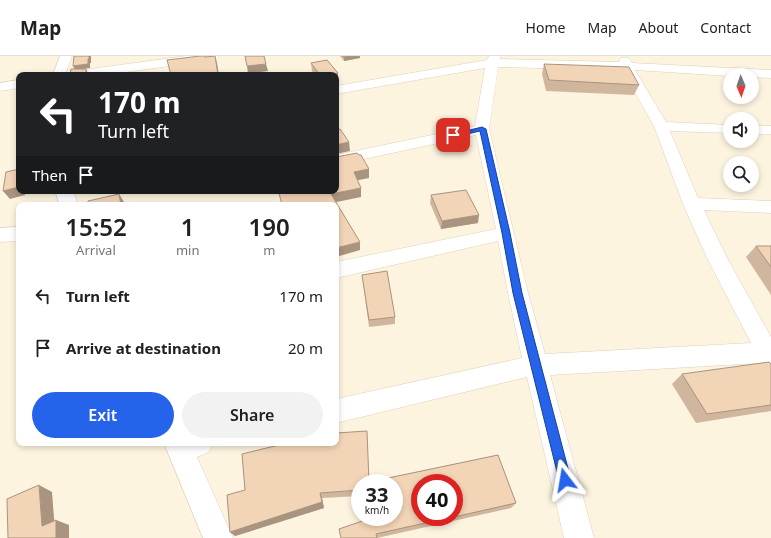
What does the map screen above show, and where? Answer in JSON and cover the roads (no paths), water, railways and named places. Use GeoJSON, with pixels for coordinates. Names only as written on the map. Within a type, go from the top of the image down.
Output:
{"type":"FeatureCollection","features":[{"type":"Feature","properties":{"kind":"street"},"geometry":{"type":"LineString","coordinates":[[60,72],[66,56]]}},
{"type":"Feature","properties":{"kind":"street"},"geometry":{"type":"LineString","coordinates":[[98,72],[213,56]]}},
{"type":"Feature","properties":{"kind":"street"},"geometry":{"type":"LineString","coordinates":[[494,60],[482,129],[518,293],[579,538]]}},
{"type":"Feature","properties":{"kind":"street"},"geometry":{"type":"LineString","coordinates":[[339,89],[494,60],[625,61],[771,74]]}},
{"type":"Feature","properties":{"kind":"street"},"geometry":{"type":"LineString","coordinates":[[339,411],[536,365],[769,354],[717,258],[692,204],[661,126],[625,61]]}},
{"type":"Feature","properties":{"kind":"street"},"geometry":{"type":"LineString","coordinates":[[0,87],[16,84]]}},
{"type":"Feature","properties":{"kind":"street"},"geometry":{"type":"LineString","coordinates":[[661,126],[723,129]]}},
{"type":"Feature","properties":{"kind":"street"},"geometry":{"type":"LineString","coordinates":[[339,159],[482,129]]}},
{"type":"Feature","properties":{"kind":"street"},"geometry":{"type":"LineString","coordinates":[[759,130],[771,130]]}},
{"type":"Feature","properties":{"kind":"street"},"geometry":{"type":"LineString","coordinates":[[692,204],[771,207]]}},
{"type":"Feature","properties":{"kind":"street"},"geometry":{"type":"LineString","coordinates":[[339,269],[506,233]]}},
{"type":"Feature","properties":{"kind":"street"},"geometry":{"type":"LineString","coordinates":[[0,235],[16,234]]}},
{"type":"Feature","properties":{"kind":"street"},"geometry":{"type":"LineString","coordinates":[[186,446],[218,538]]}}]}
